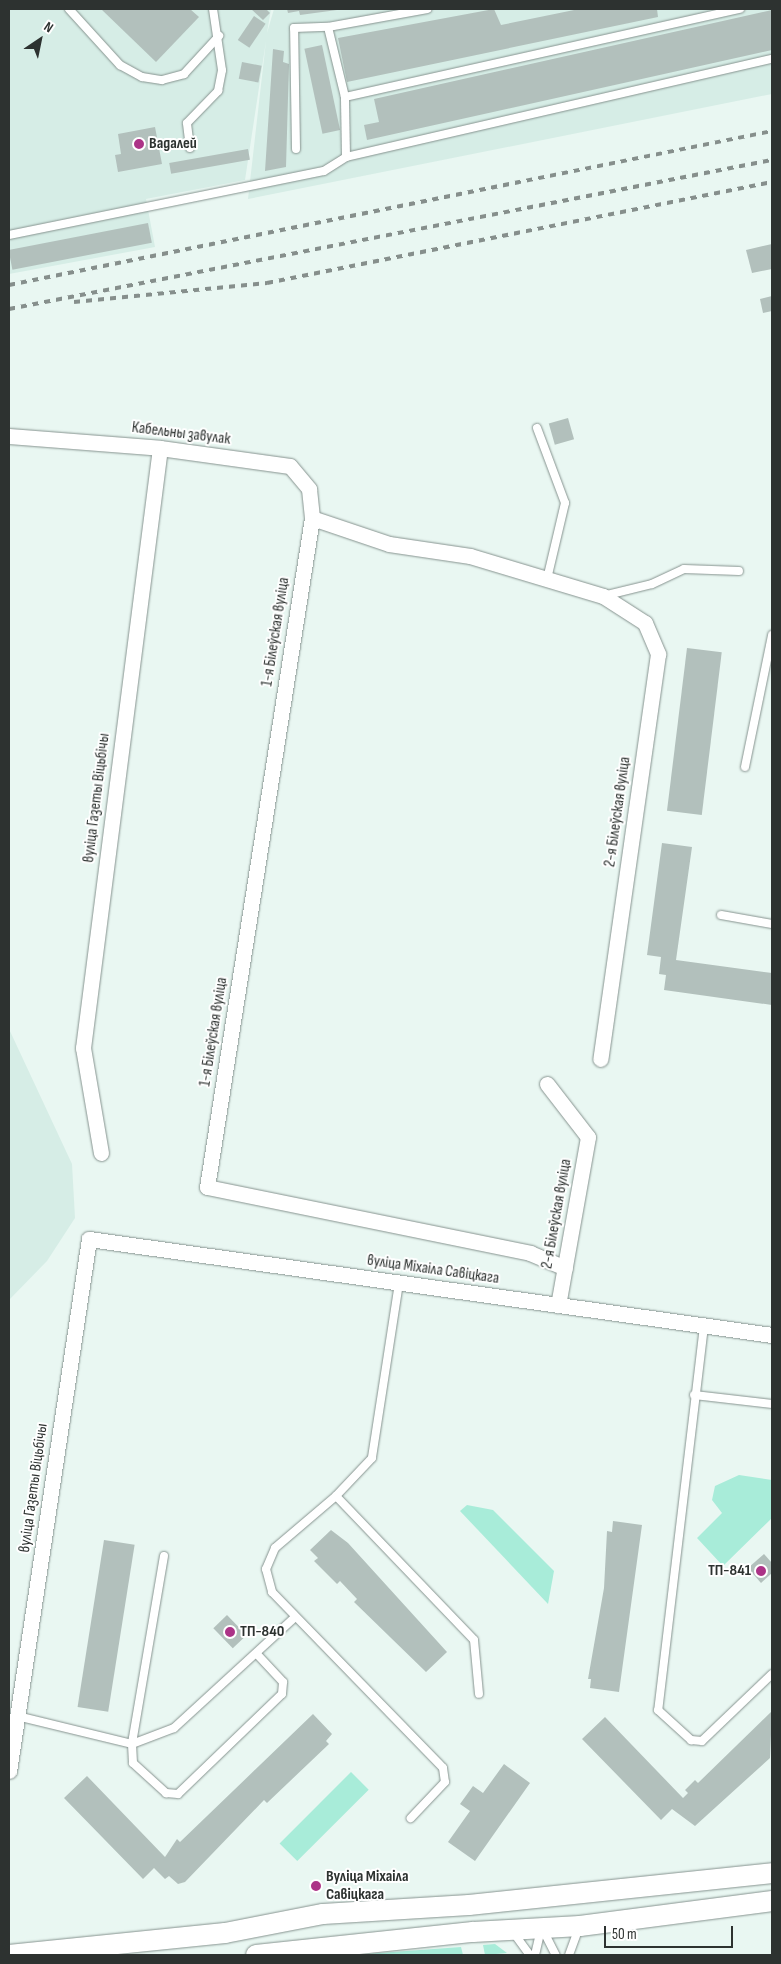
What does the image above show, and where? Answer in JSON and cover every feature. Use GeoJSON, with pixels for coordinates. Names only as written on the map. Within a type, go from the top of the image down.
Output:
{"type":"FeatureCollection","features":[{"type":"Feature","properties":{"kind":"main road"},"geometry":{"type":"LineString","coordinates":[[9,1955],[225,1933],[324,1914],[536,1897],[772,1873]]}},
{"type":"Feature","properties":{"kind":"main road"},"geometry":{"type":"LineString","coordinates":[[536,1897],[542,1928]]}},
{"type":"Feature","properties":{"kind":"main road"},"geometry":{"type":"LineString","coordinates":[[256,1955],[512,1930],[580,1926],[772,1901]]}},
{"type":"Feature","properties":{"kind":"street","name":"Кабельны завулак"},"geometry":{"type":"LineString","coordinates":[[9,436],[160,448],[290,466],[309,489],[312,518]]}},
{"type":"Feature","properties":{"kind":"street","name":"вуліца Газеты Віцьбічы"},"geometry":{"type":"LineString","coordinates":[[101,1153],[83,1048],[160,448]]}},
{"type":"Feature","properties":{"kind":"street","name":"2-я Білеўская вуліца"},"geometry":{"type":"LineString","coordinates":[[312,518],[389,544],[470,556],[603,596],[645,623],[658,654],[600,1059]]}},
{"type":"Feature","properties":{"kind":"street","name":"1-я Білеўская вуліца"},"geometry":{"type":"LineString","coordinates":[[312,518],[207,1187],[530,1253],[565,1268]]}},
{"type":"Feature","properties":{"kind":"street","name":"2-я Білеўская вуліца"},"geometry":{"type":"LineString","coordinates":[[547,1084],[588,1137],[558,1305]]}},
{"type":"Feature","properties":{"kind":"street","name":"вуліца Газеты Віцьбічы"},"geometry":{"type":"LineString","coordinates":[[9,1771],[89,1239]]}},
{"type":"Feature","properties":{"kind":"street","name":"вуліца Міхаіла Савіцкага"},"geometry":{"type":"LineString","coordinates":[[89,1239],[772,1336]]}},
{"type":"Feature","properties":{"kind":"lane"},"geometry":{"type":"LineString","coordinates":[[69,9],[120,65],[142,78],[162,80],[184,74],[219,36]]}},
{"type":"Feature","properties":{"kind":"lane"},"geometry":{"type":"LineString","coordinates":[[190,148],[187,123],[218,91],[222,70],[219,36],[213,9]]}},
{"type":"Feature","properties":{"kind":"lane"},"geometry":{"type":"LineString","coordinates":[[296,149],[294,28],[328,27],[427,9]]}},
{"type":"Feature","properties":{"kind":"lane"},"geometry":{"type":"LineString","coordinates":[[346,97],[740,9]]}},
{"type":"Feature","properties":{"kind":"lane"},"geometry":{"type":"LineString","coordinates":[[328,27],[346,97],[346,157]]}},
{"type":"Feature","properties":{"kind":"lane"},"geometry":{"type":"LineString","coordinates":[[9,235],[324,171],[346,157],[772,59]]}},
{"type":"Feature","properties":{"kind":"lane"},"geometry":{"type":"LineString","coordinates":[[537,428],[566,503],[547,579]]}},
{"type":"Feature","properties":{"kind":"lane"},"geometry":{"type":"LineString","coordinates":[[603,596],[652,584],[684,569],[739,571]]}},
{"type":"Feature","properties":{"kind":"lane"},"geometry":{"type":"LineString","coordinates":[[746,767],[768,676],[772,635]]}},
{"type":"Feature","properties":{"kind":"lane"},"geometry":{"type":"LineString","coordinates":[[721,915],[772,924]]}},
{"type":"Feature","properties":{"kind":"lane"},"geometry":{"type":"LineString","coordinates":[[399,1283],[372,1458],[336,1496],[275,1548],[266,1569],[272,1592],[444,1768],[445,1782],[411,1818]]}},
{"type":"Feature","properties":{"kind":"lane"},"geometry":{"type":"LineString","coordinates":[[704,1326],[694,1395],[658,1710],[692,1740],[702,1740],[772,1674]]}},
{"type":"Feature","properties":{"kind":"lane"},"geometry":{"type":"LineString","coordinates":[[694,1395],[772,1404]]}},
{"type":"Feature","properties":{"kind":"lane"},"geometry":{"type":"LineString","coordinates":[[336,1496],[474,1640],[479,1694]]}},
{"type":"Feature","properties":{"kind":"lane"},"geometry":{"type":"LineString","coordinates":[[164,1556],[132,1744],[133,1763],[166,1793],[178,1794],[282,1694],[282,1682],[257,1654]]}},
{"type":"Feature","properties":{"kind":"lane"},"geometry":{"type":"LineString","coordinates":[[17,1716],[132,1744],[174,1728],[257,1654],[295,1617]]}},
{"type":"Feature","properties":{"kind":"lane"},"geometry":{"type":"LineString","coordinates":[[569,1955],[580,1926]]}},
{"type":"Feature","properties":{"kind":"lane"},"geometry":{"type":"LineString","coordinates":[[535,1955],[542,1928]]}},
{"type":"Feature","properties":{"kind":"lane"},"geometry":{"type":"LineString","coordinates":[[542,1928],[556,1955]]}},
{"type":"Feature","properties":{"kind":"lane"},"geometry":{"type":"LineString","coordinates":[[512,1930],[530,1955]]}},
{"type":"Feature","properties":{"kind":"shaded area"},"geometry":{"type":"Polygon","coordinates":[[[9,9],[271,9],[267,33],[274,9],[772,9],[772,94],[248,199],[266,41],[245,180],[146,199],[155,247],[9,274],[9,9]]]}},
{"type":"Feature","properties":{"kind":"shaded area"},"geometry":{"type":"Polygon","coordinates":[[[9,1029],[72,1164],[75,1218],[47,1261],[9,1300],[9,1029]]]}},
{"type":"Feature","properties":{"kind":"green space"},"geometry":{"type":"Polygon","coordinates":[[[739,1475],[772,1480],[772,1518],[723,1566],[697,1538],[722,1513],[712,1500],[715,1486],[739,1475]]]}},
{"type":"Feature","properties":{"kind":"green space"},"geometry":{"type":"Polygon","coordinates":[[[467,1505],[493,1510],[554,1571],[548,1604],[460,1511],[467,1505]]]}},
{"type":"Feature","properties":{"kind":"green space"},"geometry":{"type":"Polygon","coordinates":[[[351,1772],[369,1790],[297,1861],[280,1843],[351,1772]]]}},
{"type":"Feature","properties":{"kind":"green space"},"geometry":{"type":"Polygon","coordinates":[[[495,1944],[507,1953],[485,1955],[483,1945],[495,1944]]]}},
{"type":"Feature","properties":{"kind":"green space"},"geometry":{"type":"Polygon","coordinates":[[[461,1947],[463,1955],[352,1955],[461,1947]]]}},
{"type":"Feature","properties":{"kind":"building"},"geometry":{"type":"Polygon","coordinates":[[[101,9],[190,9],[199,17],[156,62],[101,9]]]}},
{"type":"Feature","properties":{"kind":"building"},"geometry":{"type":"Polygon","coordinates":[[[251,9],[266,9],[270,13],[263,20],[251,9]]]}},
{"type":"Feature","properties":{"kind":"building"},"geometry":{"type":"Polygon","coordinates":[[[287,9],[337,10],[300,15],[299,11],[288,13],[287,9]]]}},
{"type":"Feature","properties":{"kind":"building"},"geometry":{"type":"Polygon","coordinates":[[[494,9],[501,25],[579,9],[657,9],[658,17],[347,82],[338,38],[494,9]]]}},
{"type":"Feature","properties":{"kind":"building"},"geometry":{"type":"Polygon","coordinates":[[[772,10],[772,50],[367,140],[364,125],[379,122],[374,99],[772,10]]]}},
{"type":"Feature","properties":{"kind":"building"},"geometry":{"type":"Polygon","coordinates":[[[254,16],[266,24],[249,48],[238,40],[254,16]]]}},
{"type":"Feature","properties":{"kind":"building"},"geometry":{"type":"Polygon","coordinates":[[[322,45],[340,130],[322,134],[304,49],[322,45]]]}},
{"type":"Feature","properties":{"kind":"building"},"geometry":{"type":"Polygon","coordinates":[[[273,49],[284,51],[283,62],[289,64],[286,167],[265,171],[273,49]]]}},
{"type":"Feature","properties":{"kind":"building"},"geometry":{"type":"Polygon","coordinates":[[[242,62],[262,66],[258,83],[239,79],[242,62]]]}},
{"type":"Feature","properties":{"kind":"building","name":"Вадалей"},"geometry":{"type":"Polygon","coordinates":[[[155,127],[162,164],[118,172],[115,155],[121,154],[118,134],[155,127]]]}},
{"type":"Feature","properties":{"kind":"building"},"geometry":{"type":"Polygon","coordinates":[[[248,149],[250,160],[171,174],[169,163],[248,149]]]}},
{"type":"Feature","properties":{"kind":"building"},"geometry":{"type":"Polygon","coordinates":[[[148,223],[152,243],[12,270],[9,250],[148,223]]]}},
{"type":"Feature","properties":{"kind":"building"},"geometry":{"type":"Polygon","coordinates":[[[772,244],[772,269],[752,273],[746,250],[772,244]]]}},
{"type":"Feature","properties":{"kind":"building"},"geometry":{"type":"Polygon","coordinates":[[[772,296],[772,311],[763,313],[760,299],[772,296]]]}},
{"type":"Feature","properties":{"kind":"building"},"geometry":{"type":"Polygon","coordinates":[[[568,418],[574,439],[555,445],[549,424],[568,418]]]}},
{"type":"Feature","properties":{"kind":"building"},"geometry":{"type":"Polygon","coordinates":[[[687,648],[722,652],[702,815],[667,811],[687,648]]]}},
{"type":"Feature","properties":{"kind":"building"},"geometry":{"type":"Polygon","coordinates":[[[662,843],[692,847],[676,960],[772,973],[772,1005],[664,990],[666,975],[659,974],[661,957],[647,955],[662,843]]]}},
{"type":"Feature","properties":{"kind":"building"},"geometry":{"type":"Polygon","coordinates":[[[613,1521],[642,1525],[619,1692],[590,1688],[591,1679],[588,1679],[604,1588],[607,1531],[612,1532],[613,1521]]]}},
{"type":"Feature","properties":{"kind":"building"},"geometry":{"type":"Polygon","coordinates":[[[331,1530],[348,1543],[447,1652],[426,1672],[354,1602],[357,1599],[340,1581],[337,1584],[314,1561],[318,1558],[310,1550],[331,1530]]]}},
{"type":"Feature","properties":{"kind":"building"},"geometry":{"type":"Polygon","coordinates":[[[104,1540],[135,1545],[108,1712],[78,1707],[104,1540]]]}},
{"type":"Feature","properties":{"kind":"building","name":"ТП-841"},"geometry":{"type":"Polygon","coordinates":[[[764,1554],[772,1563],[772,1573],[761,1583],[748,1568],[764,1554]]]}},
{"type":"Feature","properties":{"kind":"building","name":"ТП-840"},"geometry":{"type":"Polygon","coordinates":[[[227,1615],[246,1635],[233,1648],[213,1628],[227,1615]]]}},
{"type":"Feature","properties":{"kind":"building"},"geometry":{"type":"Polygon","coordinates":[[[772,1711],[770,1758],[695,1826],[672,1809],[661,1820],[582,1739],[605,1717],[683,1798],[688,1793],[685,1790],[695,1780],[698,1783],[772,1711]]]}},
{"type":"Feature","properties":{"kind":"building"},"geometry":{"type":"Polygon","coordinates":[[[313,1714],[332,1734],[326,1741],[329,1744],[267,1803],[264,1800],[185,1882],[178,1884],[169,1876],[165,1879],[154,1868],[143,1879],[64,1798],[87,1776],[165,1857],[177,1839],[180,1842],[313,1714]]]}},
{"type":"Feature","properties":{"kind":"building"},"geometry":{"type":"Polygon","coordinates":[[[504,1764],[530,1783],[475,1861],[448,1842],[470,1811],[460,1804],[473,1786],[483,1793],[504,1764]]]}},
{"type":"Feature","properties":{"kind":"railway"},"geometry":{"type":"LineString","coordinates":[[9,285],[772,131]]}},
{"type":"Feature","properties":{"kind":"railway"},"geometry":{"type":"LineString","coordinates":[[9,309],[772,160]]}},
{"type":"Feature","properties":{"kind":"railway"},"geometry":{"type":"LineString","coordinates":[[74,302],[267,283],[772,182]]}},
{"type":"Feature","properties":{"kind":"place","name":"Вадалей"},"geometry":{"type":"Point","coordinates":[139,144]}},
{"type":"Feature","properties":{"kind":"place","name":"ТП-841"},"geometry":{"type":"Point","coordinates":[761,1571]}},
{"type":"Feature","properties":{"kind":"place","name":"ТП-840"},"geometry":{"type":"Point","coordinates":[230,1632]}},
{"type":"Feature","properties":{"kind":"place","name":"Вуліца Міхаіла Савіцкага"},"geometry":{"type":"Point","coordinates":[316,1886]}}]}
